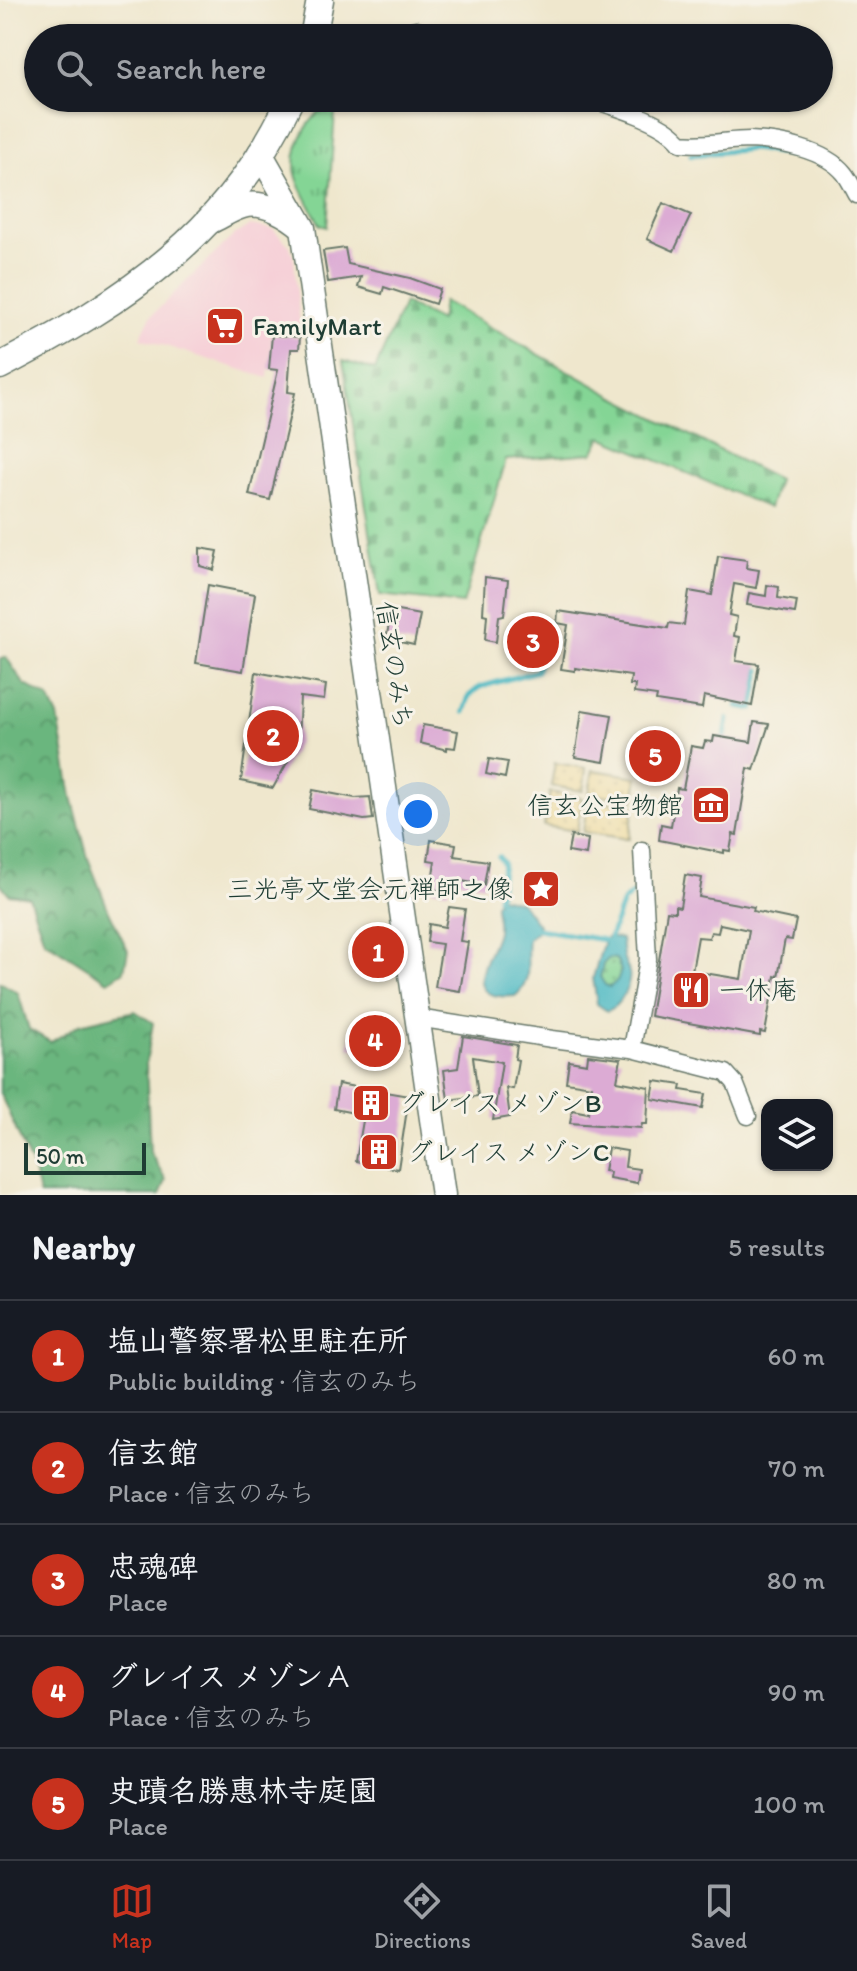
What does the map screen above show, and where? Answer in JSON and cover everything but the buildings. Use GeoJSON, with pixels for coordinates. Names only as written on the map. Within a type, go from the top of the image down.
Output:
{"type":"FeatureCollection","features":[{"type":"Feature","properties":{"kind":"highway"},"geometry":{"type":"LineString","coordinates":[[316,24],[320,0]]}},
{"type":"Feature","properties":{"kind":"highway"},"geometry":{"type":"LineString","coordinates":[[0,366],[75,327],[149,277],[211,221],[260,153],[284,112]]}},
{"type":"Feature","properties":{"kind":"main road","name":"信玄のみち"},"geometry":{"type":"LineString","coordinates":[[260,153],[303,228],[443,1195]]}},
{"type":"Feature","properties":{"kind":"main road"},"geometry":{"type":"LineString","coordinates":[[211,221],[248,205],[268,208],[290,217],[303,228]]}},
{"type":"Feature","properties":{"kind":"street"},"geometry":{"type":"LineString","coordinates":[[627,112],[674,134],[681,143],[701,146],[749,140],[792,145],[819,156],[843,171],[857,195]]}},
{"type":"Feature","properties":{"kind":"street"},"geometry":{"type":"LineString","coordinates":[[632,1049],[648,959],[640,863],[642,850]]}},
{"type":"Feature","properties":{"kind":"street"},"geometry":{"type":"LineString","coordinates":[[417,1018],[632,1049],[726,1073],[735,1083],[748,1116]]}},
{"type":"Feature","properties":{"kind":"shaded area"},"geometry":{"type":"Polygon","coordinates":[[[250,225],[273,229],[290,246],[294,260],[301,335],[271,334],[268,378],[140,338],[151,316],[234,235],[250,225]]]}},
{"type":"Feature","properties":{"kind":"green space"},"geometry":{"type":"Polygon","coordinates":[[[318,112],[335,112],[327,227],[320,225],[296,173],[298,147],[306,128],[318,112]]]}},
{"type":"Feature","properties":{"kind":"green space"},"geometry":{"type":"Polygon","coordinates":[[[443,301],[615,397],[778,480],[769,508],[602,437],[593,453],[506,460],[463,604],[380,595],[343,361],[375,370],[404,303],[440,321],[443,301]]]}},
{"type":"Feature","properties":{"kind":"green space"},"geometry":{"type":"Polygon","coordinates":[[[6,657],[24,684],[49,698],[58,717],[72,797],[88,858],[128,951],[124,971],[108,981],[44,940],[29,897],[9,894],[0,883],[0,659],[6,657]]]}},
{"type":"Feature","properties":{"kind":"green space"},"geometry":{"type":"Polygon","coordinates":[[[609,958],[616,959],[621,970],[618,981],[610,987],[600,978],[603,963],[609,958]]]}},
{"type":"Feature","properties":{"kind":"green space"},"geometry":{"type":"Polygon","coordinates":[[[0,982],[18,993],[29,1029],[51,1042],[80,1024],[135,1011],[153,1023],[146,1063],[150,1152],[166,1180],[160,1195],[39,1195],[34,1171],[0,1093],[0,982]]]}},
{"type":"Feature","properties":{"kind":"sand"},"geometry":{"type":"Polygon","coordinates":[[[555,763],[586,768],[583,791],[551,786],[555,763]]]}},
{"type":"Feature","properties":{"kind":"sand"},"geometry":{"type":"Polygon","coordinates":[[[593,770],[638,777],[634,800],[589,793],[593,770]]]}},
{"type":"Feature","properties":{"kind":"sand"},"geometry":{"type":"Polygon","coordinates":[[[550,792],[582,798],[577,831],[544,826],[550,792]]]}},
{"type":"Feature","properties":{"kind":"sand"},"geometry":{"type":"Polygon","coordinates":[[[588,799],[634,806],[629,839],[583,832],[588,799]]]}},
{"type":"Feature","properties":{"kind":"water"},"geometry":{"type":"Polygon","coordinates":[[[500,897],[521,902],[538,925],[536,932],[528,939],[525,984],[515,996],[497,996],[487,992],[482,985],[483,967],[497,931],[495,904],[500,897]]]}},
{"type":"Feature","properties":{"kind":"water"},"geometry":{"type":"Polygon","coordinates":[[[608,937],[621,939],[623,957],[629,970],[627,989],[607,1011],[597,1004],[593,978],[604,940],[608,937]],[[609,958],[603,964],[600,977],[610,987],[618,980],[621,970],[616,959],[609,958]]]}},
{"type":"Feature","properties":{"kind":"waterway"},"geometry":{"type":"LineString","coordinates":[[691,155],[752,149],[798,156]]}},
{"type":"Feature","properties":{"kind":"waterway"},"geometry":{"type":"LineString","coordinates":[[464,712],[469,696],[480,687],[537,671],[548,624]]}},
{"type":"Feature","properties":{"kind":"waterway"},"geometry":{"type":"LineString","coordinates":[[738,706],[753,709],[760,670]]}},
{"type":"Feature","properties":{"kind":"waterway"},"geometry":{"type":"LineString","coordinates":[[724,742],[728,719]]}},
{"type":"Feature","properties":{"kind":"waterway"},"geometry":{"type":"LineString","coordinates":[[498,898],[503,863],[499,857]]}},
{"type":"Feature","properties":{"kind":"waterway"},"geometry":{"type":"LineString","coordinates":[[610,937],[623,902],[632,894]]}},
{"type":"Feature","properties":{"kind":"waterway"},"geometry":{"type":"LineString","coordinates":[[538,929],[604,940]]}},
{"type":"Feature","properties":{"kind":"place","name":"FamilyMart"},"geometry":{"type":"Point","coordinates":[225,326]}},
{"type":"Feature","properties":{"kind":"place","name":"忠魂碑"},"geometry":{"type":"Point","coordinates":[533,642]}},
{"type":"Feature","properties":{"kind":"place","name":"信玄館"},"geometry":{"type":"Point","coordinates":[273,736]}},
{"type":"Feature","properties":{"kind":"place","name":"史蹟名勝惠林寺庭園"},"geometry":{"type":"Point","coordinates":[655,756]}},
{"type":"Feature","properties":{"kind":"place","name":"信玄公宝物館"},"geometry":{"type":"Point","coordinates":[711,805]}},
{"type":"Feature","properties":{"kind":"place","name":"三光亭文堂会元禅師之像"},"geometry":{"type":"Point","coordinates":[541,889]}},
{"type":"Feature","properties":{"kind":"place","name":"塩山警察署松里駐在所"},"geometry":{"type":"Point","coordinates":[378,952]}},
{"type":"Feature","properties":{"kind":"place","name":"一休庵"},"geometry":{"type":"Point","coordinates":[691,990]}},
{"type":"Feature","properties":{"kind":"place","name":"グレイス メゾンＡ"},"geometry":{"type":"Point","coordinates":[375,1041]}},
{"type":"Feature","properties":{"kind":"place","name":"グレイス メゾンB"},"geometry":{"type":"Point","coordinates":[371,1103]}},
{"type":"Feature","properties":{"kind":"place","name":"グレイス メゾンC"},"geometry":{"type":"Point","coordinates":[379,1152]}}]}
